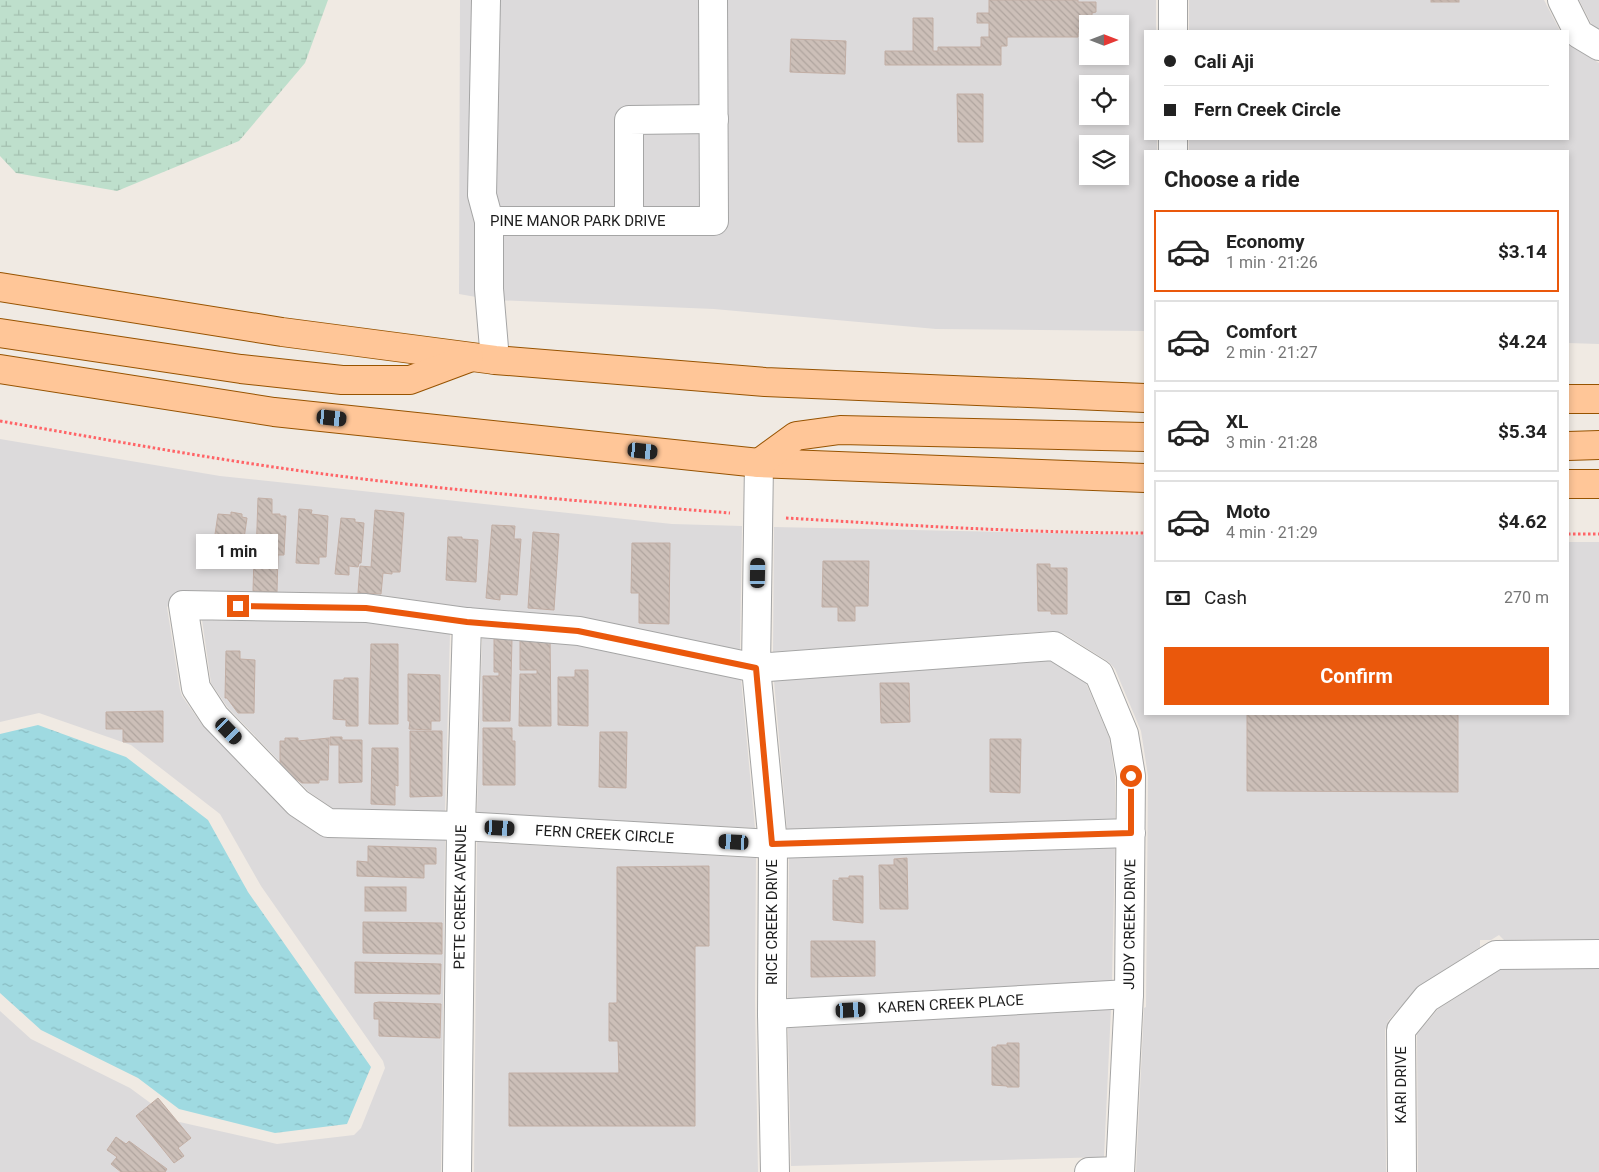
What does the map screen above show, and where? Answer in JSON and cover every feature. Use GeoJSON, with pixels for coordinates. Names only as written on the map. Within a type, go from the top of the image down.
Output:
{"type":"FeatureCollection","features":[{"type":"Feature","properties":{"kind":"main road"},"geometry":{"type":"LineString","coordinates":[[0,287],[282,332],[484,358],[765,382],[1144,398]]}},
{"type":"Feature","properties":{"kind":"main road"},"geometry":{"type":"LineString","coordinates":[[0,333],[241,369],[342,380],[410,380],[484,358]]}},
{"type":"Feature","properties":{"kind":"main road"},"geometry":{"type":"LineString","coordinates":[[0,369],[274,412],[759,463],[1144,478]]}},
{"type":"Feature","properties":{"kind":"main road"},"geometry":{"type":"LineString","coordinates":[[1569,399],[1599,400]]}},
{"type":"Feature","properties":{"kind":"main road"},"geometry":{"type":"LineString","coordinates":[[759,463],[796,436],[840,430],[1144,437]]}},
{"type":"Feature","properties":{"kind":"main road"},"geometry":{"type":"LineString","coordinates":[[1569,446],[1599,446]]}},
{"type":"Feature","properties":{"kind":"main road"},"geometry":{"type":"LineString","coordinates":[[1569,484],[1599,484]]}},
{"type":"Feature","properties":{"kind":"street"},"geometry":{"type":"LineString","coordinates":[[486,0],[482,194],[489,221]]}},
{"type":"Feature","properties":{"kind":"street"},"geometry":{"type":"LineString","coordinates":[[629,221],[629,120],[714,119],[713,0]]}},
{"type":"Feature","properties":{"kind":"street"},"geometry":{"type":"LineString","coordinates":[[1172,0],[1173,30]]}},
{"type":"Feature","properties":{"kind":"street"},"geometry":{"type":"LineString","coordinates":[[1562,0],[1579,34],[1599,46]]}},
{"type":"Feature","properties":{"kind":"street","name":"PINE MANOR PARK DRIVE"},"geometry":{"type":"LineString","coordinates":[[484,358],[489,289],[489,221],[714,221],[714,119]]}},
{"type":"Feature","properties":{"kind":"street","name":"RICE CREEK DRIVE"},"geometry":{"type":"LineString","coordinates":[[759,463],[756,668],[772,844],[772,1014],[775,1172]]}},
{"type":"Feature","properties":{"kind":"street","name":"FERN CREEK CIRCLE"},"geometry":{"type":"LineString","coordinates":[[756,668],[578,631],[467,622],[366,608],[183,606],[196,688],[215,717],[298,802],[328,824],[461,826],[772,844],[1131,833]]}},
{"type":"Feature","properties":{"kind":"street","name":"PETE CREEK AVENUE"},"geometry":{"type":"LineString","coordinates":[[457,1172],[461,826],[467,622]]}},
{"type":"Feature","properties":{"kind":"street","name":"JUDY CREEK DRIVE"},"geometry":{"type":"LineString","coordinates":[[756,668],[1054,646],[1100,674],[1124,734],[1131,776],[1129,994],[1120,1172]]}},
{"type":"Feature","properties":{"kind":"street","name":"KARI DRIVE"},"geometry":{"type":"LineString","coordinates":[[1402,1172],[1401,1030],[1427,998],[1496,955],[1599,954]]}},
{"type":"Feature","properties":{"kind":"street","name":"KAREN CREEK PLACE"},"geometry":{"type":"LineString","coordinates":[[772,1014],[1129,994]]}},
{"type":"Feature","properties":{"kind":"street"},"geometry":{"type":"LineString","coordinates":[[1090,1172],[1120,1172]]}},
{"type":"Feature","properties":{"kind":"path"},"geometry":{"type":"LineString","coordinates":[[0,421],[123,443],[309,472],[511,495],[722,513]]}},
{"type":"Feature","properties":{"kind":"path"},"geometry":{"type":"LineString","coordinates":[[784,518],[912,526],[1088,533],[1144,533]]}},
{"type":"Feature","properties":{"kind":"path"},"geometry":{"type":"LineString","coordinates":[[1569,534],[1599,534]]}},
{"type":"Feature","properties":{"kind":"shaded area"},"geometry":{"type":"Polygon","coordinates":[[[460,0],[1156,0],[1156,30],[1144,30],[1144,140],[1157,140],[1157,150],[1144,150],[1144,331],[936,329],[714,309],[493,300],[459,294],[460,0]]]}},
{"type":"Feature","properties":{"kind":"shaded area"},"geometry":{"type":"Polygon","coordinates":[[[1189,0],[1544,0],[1559,30],[1189,30],[1189,0]]]}},
{"type":"Feature","properties":{"kind":"shaded area"},"geometry":{"type":"Polygon","coordinates":[[[1579,0],[1599,0],[1599,29],[1592,25],[1579,0]]]}},
{"type":"Feature","properties":{"kind":"shaded area"},"geometry":{"type":"Polygon","coordinates":[[[1569,45],[1599,63],[1599,344],[1569,343],[1569,150],[1189,150],[1189,140],[1569,140],[1569,45]]]}},
{"type":"Feature","properties":{"kind":"shaded area"},"geometry":{"type":"Polygon","coordinates":[[[0,439],[220,476],[672,524],[742,526],[740,650],[582,617],[468,608],[366,593],[183,591],[167,607],[182,696],[203,726],[288,814],[319,835],[328,838],[445,840],[441,1172],[0,1172],[0,1011],[31,1039],[130,1088],[175,1121],[277,1144],[354,1135],[361,1128],[385,1068],[383,1061],[261,886],[220,814],[131,745],[39,713],[0,722],[0,439]]]}},
{"type":"Feature","properties":{"kind":"shaded area"},"geometry":{"type":"Polygon","coordinates":[[[774,527],[1144,535],[1144,715],[1569,715],[1569,542],[1599,542],[1599,939],[1504,940],[1499,935],[1491,940],[1480,940],[1480,947],[1418,987],[1388,1021],[1385,1030],[1386,1172],[1136,1172],[1144,1008],[1146,1007],[1148,776],[1141,731],[1115,669],[1109,662],[1064,634],[1053,631],[773,652],[774,527]]]}},
{"type":"Feature","properties":{"kind":"shaded area"},"geometry":{"type":"Polygon","coordinates":[[[202,620],[365,622],[450,634],[445,812],[334,809],[309,792],[228,708],[211,683],[202,620]]]}},
{"type":"Feature","properties":{"kind":"shaded area"},"geometry":{"type":"Polygon","coordinates":[[[482,637],[576,645],[741,679],[755,828],[477,813],[482,637]]]}},
{"type":"Feature","properties":{"kind":"shaded area"},"geometry":{"type":"Polygon","coordinates":[[[1050,660],[1086,683],[1109,737],[1115,777],[1115,819],[787,829],[774,681],[1050,660]]]}},
{"type":"Feature","properties":{"kind":"shaded area"},"geometry":{"type":"Polygon","coordinates":[[[477,842],[756,858],[755,1001],[758,1172],[474,1172],[477,842]]]}},
{"type":"Feature","properties":{"kind":"shaded area"},"geometry":{"type":"Polygon","coordinates":[[[1115,848],[1112,981],[788,999],[789,858],[1115,848]]]}},
{"type":"Feature","properties":{"kind":"shaded area"},"geometry":{"type":"Polygon","coordinates":[[[1599,968],[1599,1172],[1418,1172],[1417,1034],[1438,1009],[1501,969],[1599,968]]]}},
{"type":"Feature","properties":{"kind":"shaded area"},"geometry":{"type":"Polygon","coordinates":[[[1111,1009],[1104,1157],[791,1166],[788,1028],[1111,1009]]]}},
{"type":"Feature","properties":{"kind":"green space"},"geometry":{"type":"Polygon","coordinates":[[[0,0],[328,0],[305,63],[239,141],[117,191],[16,173],[0,156],[0,0]]]}},
{"type":"Feature","properties":{"kind":"water"},"geometry":{"type":"Polygon","coordinates":[[[38,725],[126,757],[208,820],[248,892],[371,1067],[347,1124],[275,1133],[179,1109],[138,1078],[41,1030],[0,993],[0,734],[38,725]]]}},
{"type":"Feature","properties":{"kind":"building"},"geometry":{"type":"Polygon","coordinates":[[[989,0],[1078,0],[1078,2],[1096,2],[1096,12],[1092,13],[1092,15],[1079,15],[1078,37],[1007,37],[1007,46],[1001,46],[1001,65],[885,65],[885,51],[913,51],[913,18],[933,18],[933,51],[938,51],[938,47],[981,47],[981,37],[989,37],[989,23],[977,23],[977,13],[989,13],[989,0]]]}},
{"type":"Feature","properties":{"kind":"building"},"geometry":{"type":"Polygon","coordinates":[[[1431,0],[1459,0],[1459,2],[1431,2],[1431,0]]]}},
{"type":"Feature","properties":{"kind":"building"},"geometry":{"type":"Polygon","coordinates":[[[791,39],[846,41],[845,74],[790,72],[791,39]]]}},
{"type":"Feature","properties":{"kind":"building"},"geometry":{"type":"Polygon","coordinates":[[[957,94],[983,94],[983,142],[958,142],[957,94]]]}},
{"type":"Feature","properties":{"kind":"building"},"geometry":{"type":"Polygon","coordinates":[[[258,498],[272,499],[272,514],[286,516],[284,555],[278,555],[277,592],[253,591],[258,498]]]}},
{"type":"Feature","properties":{"kind":"building"},"geometry":{"type":"Polygon","coordinates":[[[299,509],[312,510],[311,514],[328,516],[326,557],[319,557],[319,564],[296,563],[299,509]]]}},
{"type":"Feature","properties":{"kind":"building"},"geometry":{"type":"Polygon","coordinates":[[[375,510],[404,513],[400,572],[392,572],[392,574],[383,573],[381,594],[358,593],[360,566],[371,567],[375,510]]]}},
{"type":"Feature","properties":{"kind":"building"},"geometry":{"type":"Polygon","coordinates":[[[231,512],[242,514],[242,517],[247,518],[241,559],[212,555],[218,514],[231,515],[231,512]]]}},
{"type":"Feature","properties":{"kind":"building"},"geometry":{"type":"Polygon","coordinates":[[[341,518],[355,519],[355,522],[364,523],[361,563],[359,563],[358,567],[349,566],[349,575],[335,574],[341,518]]]}},
{"type":"Feature","properties":{"kind":"building"},"geometry":{"type":"Polygon","coordinates":[[[492,525],[515,526],[514,539],[521,539],[517,595],[500,594],[500,600],[486,598],[492,525]]]}},
{"type":"Feature","properties":{"kind":"building"},"geometry":{"type":"Polygon","coordinates":[[[533,532],[559,534],[554,610],[528,608],[533,532]]]}},
{"type":"Feature","properties":{"kind":"building"},"geometry":{"type":"Polygon","coordinates":[[[448,537],[478,540],[476,582],[446,580],[448,537]]]}},
{"type":"Feature","properties":{"kind":"building"},"geometry":{"type":"Polygon","coordinates":[[[632,543],[670,543],[669,624],[639,623],[639,593],[631,593],[632,543]]]}},
{"type":"Feature","properties":{"kind":"building"},"geometry":{"type":"Polygon","coordinates":[[[823,561],[869,561],[868,606],[855,606],[855,621],[838,621],[838,607],[822,607],[823,561]]]}},
{"type":"Feature","properties":{"kind":"building"},"geometry":{"type":"Polygon","coordinates":[[[1037,564],[1050,564],[1050,568],[1067,568],[1067,614],[1051,614],[1051,611],[1038,611],[1037,564]]]}},
{"type":"Feature","properties":{"kind":"building"},"geometry":{"type":"Polygon","coordinates":[[[520,634],[550,634],[551,726],[519,726],[520,674],[537,674],[537,670],[520,670],[520,634]]]}},
{"type":"Feature","properties":{"kind":"building"},"geometry":{"type":"Polygon","coordinates":[[[494,639],[512,639],[510,721],[483,721],[483,676],[499,676],[499,672],[494,672],[494,639]]]}},
{"type":"Feature","properties":{"kind":"building"},"geometry":{"type":"Polygon","coordinates":[[[371,644],[398,644],[398,724],[369,724],[371,644]]]}},
{"type":"Feature","properties":{"kind":"building"},"geometry":{"type":"Polygon","coordinates":[[[226,651],[240,651],[240,659],[255,660],[254,713],[238,713],[227,698],[225,698],[226,651]]]}},
{"type":"Feature","properties":{"kind":"building"},"geometry":{"type":"Polygon","coordinates":[[[575,670],[588,670],[588,726],[558,725],[558,677],[575,677],[575,670]]]}},
{"type":"Feature","properties":{"kind":"building"},"geometry":{"type":"Polygon","coordinates":[[[408,674],[440,675],[440,721],[431,721],[431,730],[409,729],[408,674]]]}},
{"type":"Feature","properties":{"kind":"building"},"geometry":{"type":"Polygon","coordinates":[[[344,678],[358,678],[358,726],[346,726],[346,720],[333,719],[334,680],[344,680],[344,678]]]}},
{"type":"Feature","properties":{"kind":"building"},"geometry":{"type":"Polygon","coordinates":[[[880,683],[909,683],[910,722],[881,723],[880,683]]]}},
{"type":"Feature","properties":{"kind":"building"},"geometry":{"type":"Polygon","coordinates":[[[163,711],[163,742],[123,742],[123,729],[106,729],[106,712],[163,711]]]}},
{"type":"Feature","properties":{"kind":"building"},"geometry":{"type":"Polygon","coordinates":[[[1247,715],[1458,715],[1458,792],[1247,791],[1247,715]]]}},
{"type":"Feature","properties":{"kind":"building"},"geometry":{"type":"Polygon","coordinates":[[[483,728],[512,728],[512,741],[515,741],[515,785],[483,785],[483,728]]]}},
{"type":"Feature","properties":{"kind":"building"},"geometry":{"type":"Polygon","coordinates":[[[410,731],[442,731],[442,796],[410,797],[410,731]]]}},
{"type":"Feature","properties":{"kind":"building"},"geometry":{"type":"Polygon","coordinates":[[[600,732],[627,732],[626,788],[599,787],[600,732]]]}},
{"type":"Feature","properties":{"kind":"building"},"geometry":{"type":"Polygon","coordinates":[[[330,737],[342,737],[342,740],[362,740],[362,782],[339,783],[339,745],[330,745],[330,737]]]}},
{"type":"Feature","properties":{"kind":"building"},"geometry":{"type":"Polygon","coordinates":[[[285,738],[298,738],[298,741],[329,738],[328,780],[319,780],[319,783],[302,783],[280,768],[280,741],[285,741],[285,738]]]}},
{"type":"Feature","properties":{"kind":"building"},"geometry":{"type":"Polygon","coordinates":[[[990,739],[1021,739],[1020,793],[990,792],[990,739]]]}},
{"type":"Feature","properties":{"kind":"building"},"geometry":{"type":"Polygon","coordinates":[[[372,748],[398,748],[398,786],[395,785],[395,805],[371,804],[372,748]]]}},
{"type":"Feature","properties":{"kind":"building"},"geometry":{"type":"Polygon","coordinates":[[[368,846],[436,848],[436,864],[424,864],[424,878],[357,876],[357,861],[368,862],[368,846]]]}},
{"type":"Feature","properties":{"kind":"building"},"geometry":{"type":"Polygon","coordinates":[[[907,858],[908,909],[880,909],[879,865],[894,865],[894,859],[907,858]]]}},
{"type":"Feature","properties":{"kind":"building"},"geometry":{"type":"Polygon","coordinates":[[[709,866],[709,946],[695,946],[695,1126],[509,1126],[509,1073],[619,1073],[618,1041],[609,1041],[609,1003],[617,1003],[617,867],[709,866]]]}},
{"type":"Feature","properties":{"kind":"building"},"geometry":{"type":"Polygon","coordinates":[[[849,876],[863,876],[863,923],[833,920],[833,880],[839,881],[839,878],[849,878],[849,876]]]}},
{"type":"Feature","properties":{"kind":"building"},"geometry":{"type":"Polygon","coordinates":[[[365,887],[406,887],[406,911],[365,911],[365,887]]]}},
{"type":"Feature","properties":{"kind":"building"},"geometry":{"type":"Polygon","coordinates":[[[363,922],[442,923],[442,954],[363,953],[363,922]]]}},
{"type":"Feature","properties":{"kind":"building"},"geometry":{"type":"Polygon","coordinates":[[[811,941],[875,941],[875,976],[811,977],[811,941]]]}},
{"type":"Feature","properties":{"kind":"building"},"geometry":{"type":"Polygon","coordinates":[[[355,962],[441,964],[440,994],[355,993],[355,962]]]}},
{"type":"Feature","properties":{"kind":"building"},"geometry":{"type":"Polygon","coordinates":[[[374,1003],[441,1004],[440,1038],[379,1036],[379,1019],[374,1019],[374,1003]]]}},
{"type":"Feature","properties":{"kind":"building"},"geometry":{"type":"Polygon","coordinates":[[[1007,1043],[1019,1043],[1019,1087],[992,1085],[992,1047],[1007,1045],[1007,1043]]]}},
{"type":"Feature","properties":{"kind":"building"},"geometry":{"type":"Polygon","coordinates":[[[158,1098],[191,1138],[178,1148],[184,1156],[174,1163],[136,1116],[158,1098]]]}},
{"type":"Feature","properties":{"kind":"building"},"geometry":{"type":"Polygon","coordinates":[[[116,1137],[126,1144],[129,1141],[167,1169],[165,1172],[121,1172],[111,1164],[117,1157],[107,1150],[116,1137]]]}},
{"type":"Feature","properties":{"kind":"route"},"geometry":{"type":"LineString","coordinates":[[238,606],[366,608],[467,622],[578,631],[756,668],[772,844],[1131,833],[1131,776]]}}]}
